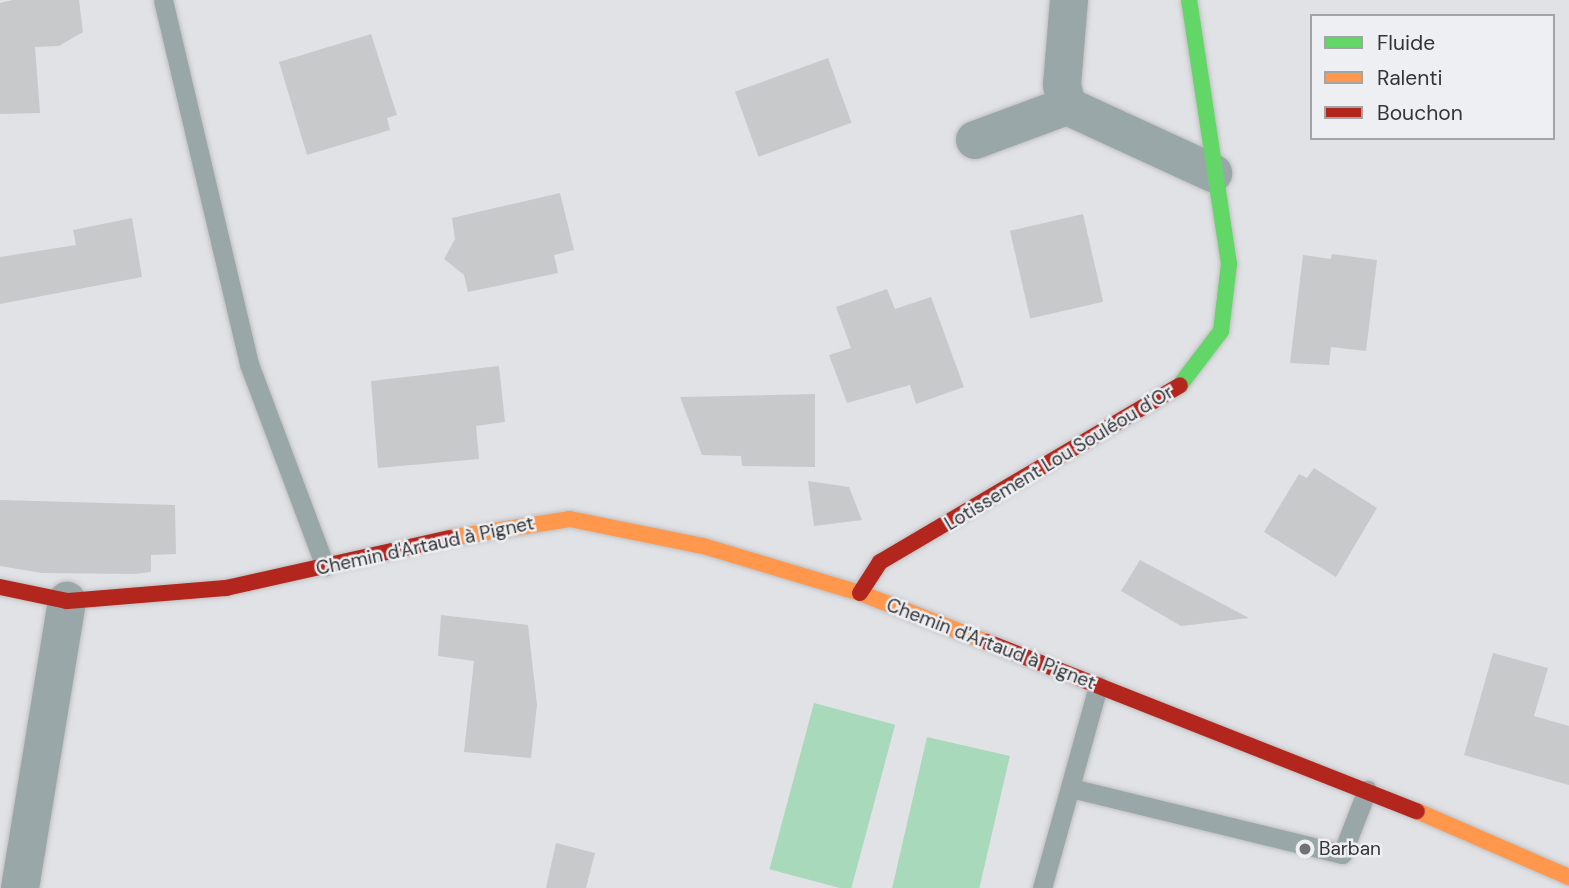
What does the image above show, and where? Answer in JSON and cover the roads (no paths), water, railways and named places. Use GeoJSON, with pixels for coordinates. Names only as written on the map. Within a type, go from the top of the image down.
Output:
{"type":"FeatureCollection","features":[{"type":"Feature","properties":{"kind":"street"},"geometry":{"type":"LineString","coordinates":[[1068,106],[1062,85],[1069,0]]}},
{"type":"Feature","properties":{"kind":"street","name":"Lotissement Lou Souléou d'Or"},"geometry":{"type":"LineString","coordinates":[[860,593],[880,562],[1179,386],[1221,331],[1229,264],[1213,173],[1189,0]]}},
{"type":"Feature","properties":{"kind":"street"},"geometry":{"type":"LineString","coordinates":[[975,140],[1068,106],[1213,173]]}},
{"type":"Feature","properties":{"kind":"street","name":"Chemin d'Artaud à Pignet"},"geometry":{"type":"LineString","coordinates":[[0,587],[67,601],[226,588],[508,525],[570,519],[703,546],[860,593],[1367,790],[1569,877]]}},
{"type":"Feature","properties":{"kind":"street"},"geometry":{"type":"LineString","coordinates":[[20,888],[67,601]]}},
{"type":"Feature","properties":{"kind":"lane"},"geometry":{"type":"LineString","coordinates":[[163,0],[248,364],[325,566]]}},
{"type":"Feature","properties":{"kind":"lane"},"geometry":{"type":"LineString","coordinates":[[1042,888],[1098,685]]}},
{"type":"Feature","properties":{"kind":"lane"},"geometry":{"type":"LineString","coordinates":[[1071,788],[1342,854],[1367,790]]}},
{"type":"Feature","properties":{"kind":"place","name":"Barban"},"geometry":{"type":"Point","coordinates":[1305,849]}}]}
